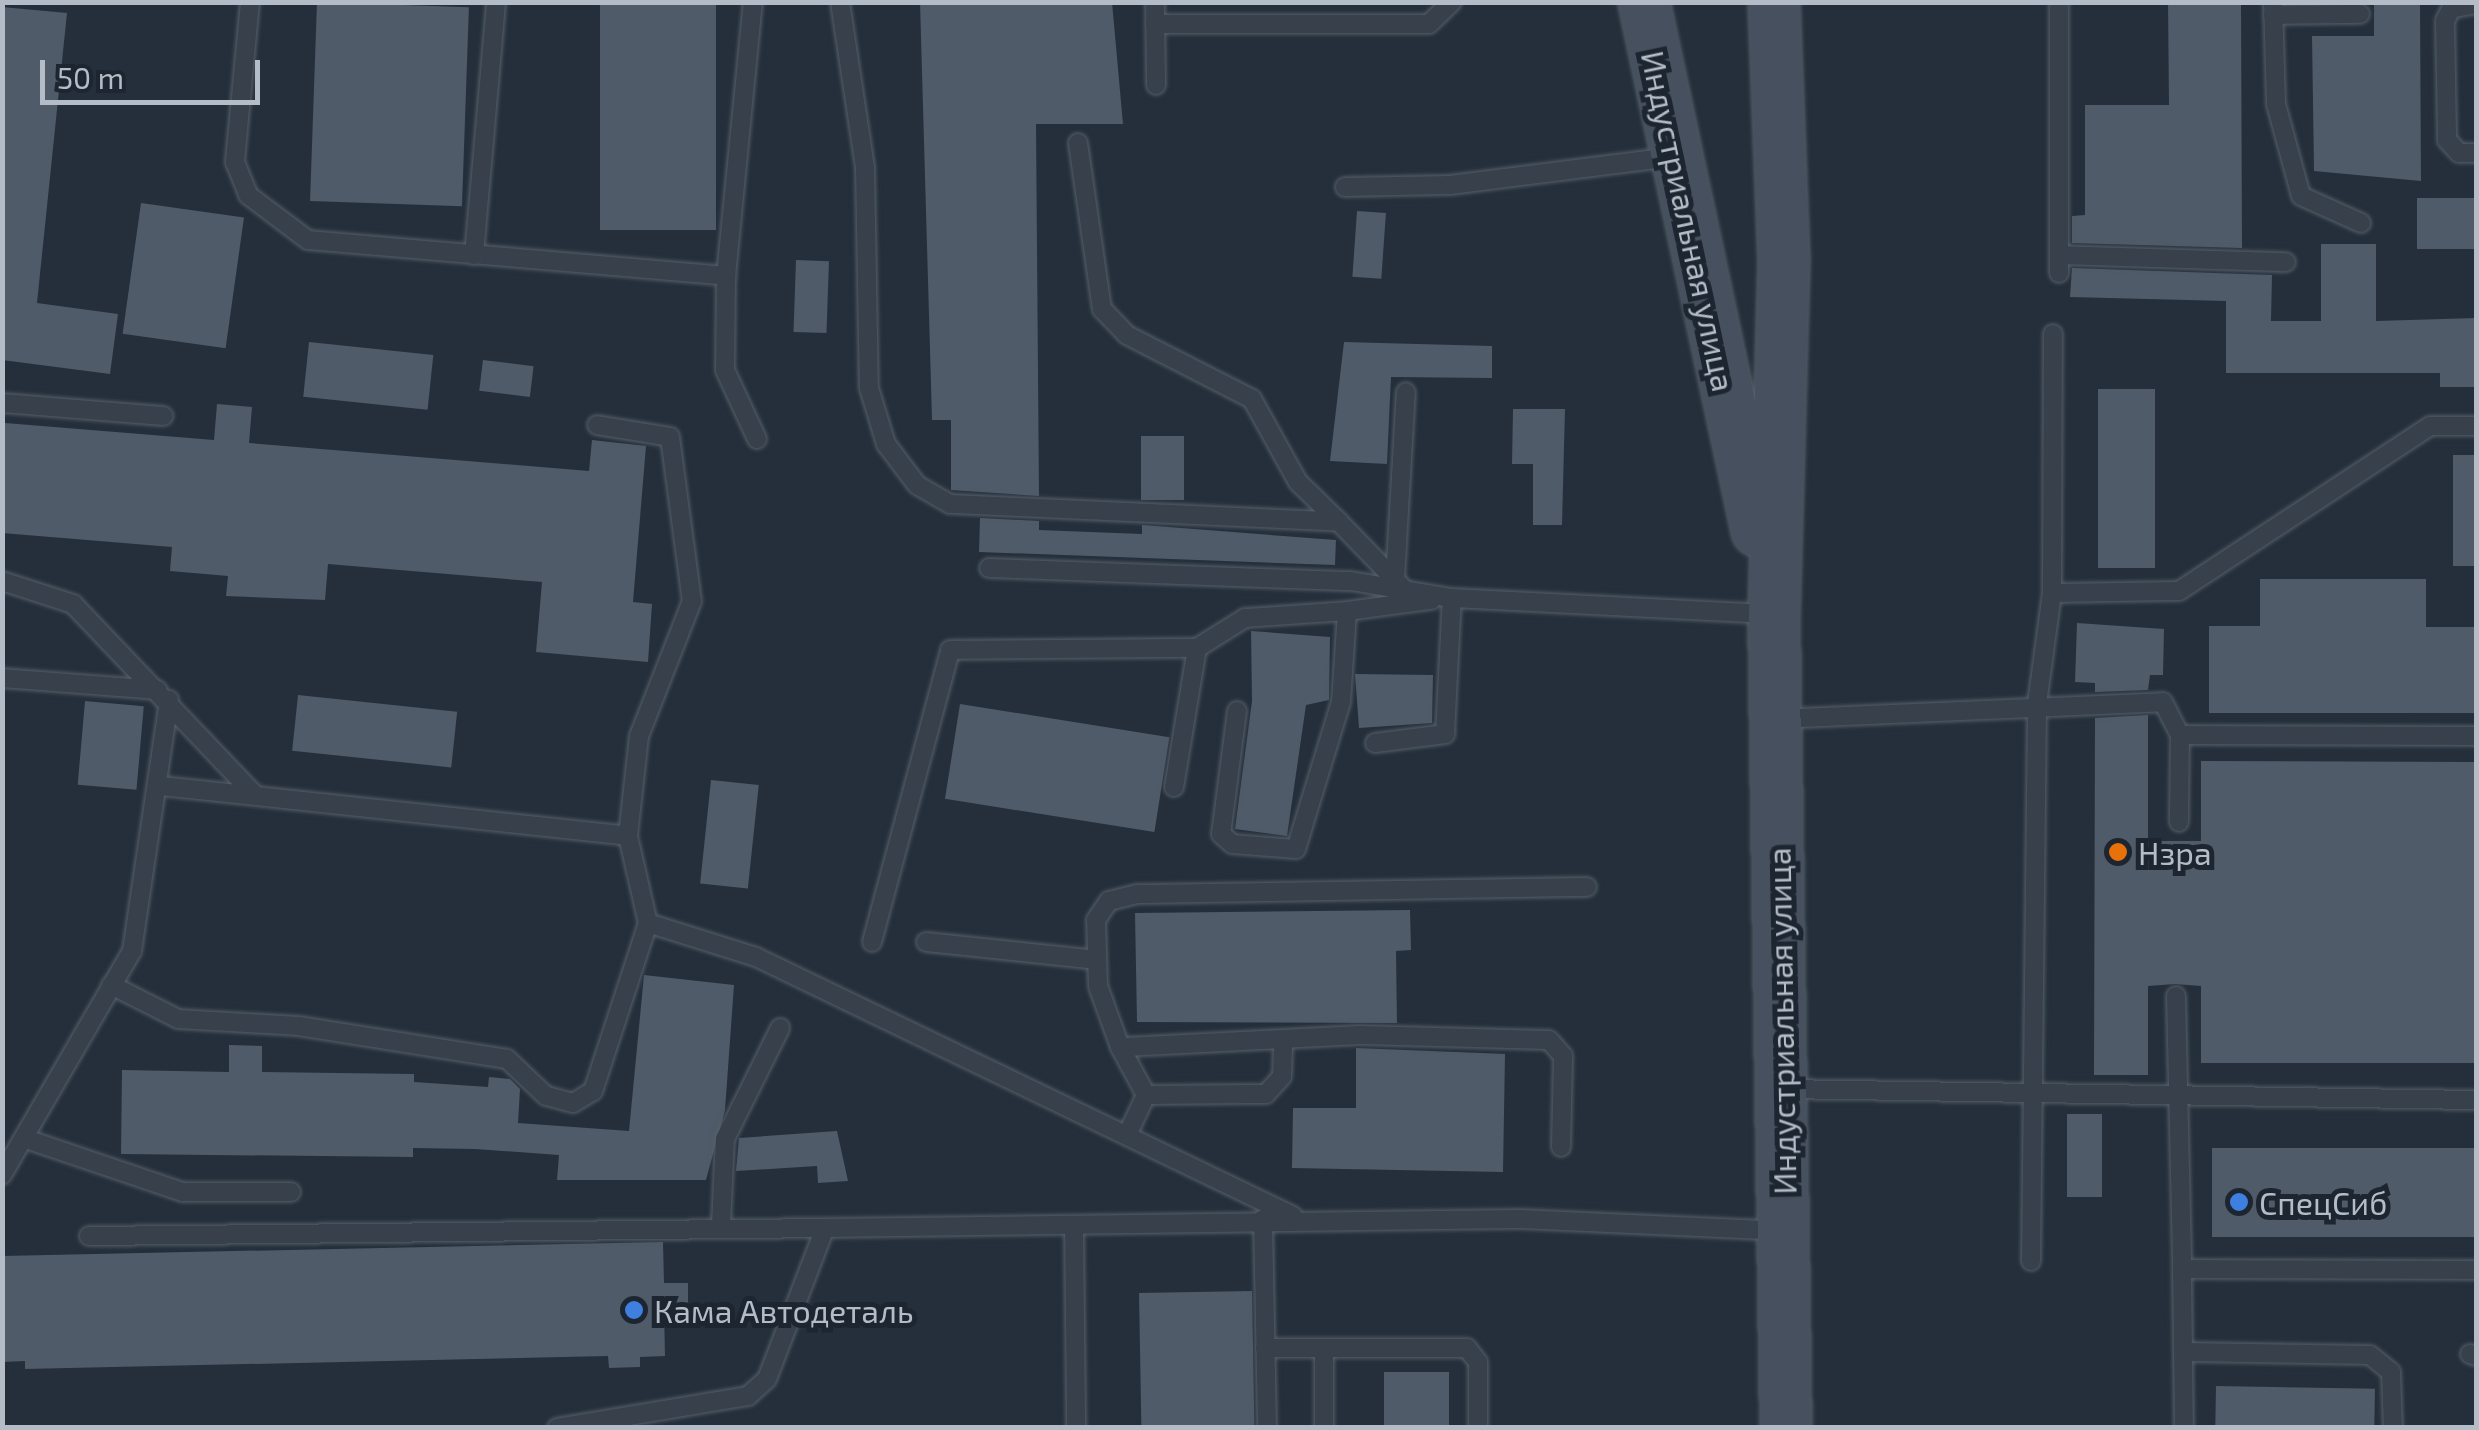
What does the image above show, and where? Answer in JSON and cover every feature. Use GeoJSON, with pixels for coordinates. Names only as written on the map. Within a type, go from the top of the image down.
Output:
{"type":"FeatureCollection","features":[{"type":"Feature","properties":{"kind":"main road","name":"Индустриальная улица"},"geometry":{"type":"LineString","coordinates":[[1644,2],[1774,614]]}},
{"type":"Feature","properties":{"kind":"main road","name":"Индустриальная улица"},"geometry":{"type":"LineString","coordinates":[[1774,2],[1784,259],[1774,614],[1786,1428]]}},
{"type":"Feature","properties":{"kind":"lane"},"geometry":{"type":"LineString","coordinates":[[250,2],[234,162],[248,195],[308,240],[726,276]]}},
{"type":"Feature","properties":{"kind":"lane"},"geometry":{"type":"LineString","coordinates":[[474,255],[496,2]]}},
{"type":"Feature","properties":{"kind":"lane"},"geometry":{"type":"LineString","coordinates":[[753,2],[726,276],[726,370],[756,439]]}},
{"type":"Feature","properties":{"kind":"lane"},"geometry":{"type":"LineString","coordinates":[[840,2],[864,168],[869,388],[886,444],[916,485],[950,504],[1339,522]]}},
{"type":"Feature","properties":{"kind":"lane"},"geometry":{"type":"LineString","coordinates":[[1155,2],[1156,85]]}},
{"type":"Feature","properties":{"kind":"lane"},"geometry":{"type":"LineString","coordinates":[[1225,2],[1225,24]]}},
{"type":"Feature","properties":{"kind":"lane"},"geometry":{"type":"LineString","coordinates":[[1155,24],[1429,24],[1452,2]]}},
{"type":"Feature","properties":{"kind":"lane"},"geometry":{"type":"LineString","coordinates":[[2060,2],[2059,264],[2286,262]]}},
{"type":"Feature","properties":{"kind":"lane"},"geometry":{"type":"LineString","coordinates":[[2476,4],[2452,9],[2445,22],[2447,140],[2476,154]]}},
{"type":"Feature","properties":{"kind":"lane"},"geometry":{"type":"LineString","coordinates":[[2360,14],[2273,9],[2276,104],[2302,196],[2361,223]]}},
{"type":"Feature","properties":{"kind":"lane"},"geometry":{"type":"LineString","coordinates":[[1078,143],[1102,310],[1127,336],[1252,400],[1298,482],[1400,585]]}},
{"type":"Feature","properties":{"kind":"lane"},"geometry":{"type":"LineString","coordinates":[[1345,187],[1450,186],[1678,157]]}},
{"type":"Feature","properties":{"kind":"lane"},"geometry":{"type":"LineString","coordinates":[[2031,1261],[2037,704],[2052,592],[2052,334]]}},
{"type":"Feature","properties":{"kind":"lane"},"geometry":{"type":"LineString","coordinates":[[1400,585],[1406,392]]}},
{"type":"Feature","properties":{"kind":"lane"},"geometry":{"type":"LineString","coordinates":[[2,404],[163,416]]}},
{"type":"Feature","properties":{"kind":"lane"},"geometry":{"type":"LineString","coordinates":[[111,984],[178,1019],[299,1026],[507,1060],[546,1096],[573,1103],[593,1091],[648,923],[628,836],[639,736],[692,601],[670,437],[597,425]]}},
{"type":"Feature","properties":{"kind":"lane"},"geometry":{"type":"LineString","coordinates":[[2052,592],[2179,591],[2430,426],[2476,426]]}},
{"type":"Feature","properties":{"kind":"lane"},"geometry":{"type":"LineString","coordinates":[[990,568],[1400,585],[1452,598]]}},
{"type":"Feature","properties":{"kind":"lane"},"geometry":{"type":"LineString","coordinates":[[2,581],[73,604],[256,796]]}},
{"type":"Feature","properties":{"kind":"lane"},"geometry":{"type":"LineString","coordinates":[[1376,742],[1445,734],[1452,598]]}},
{"type":"Feature","properties":{"kind":"lane"},"geometry":{"type":"LineString","coordinates":[[872,942],[950,650],[1197,648],[1245,618],[1348,612],[1452,598],[1774,614]]}},
{"type":"Feature","properties":{"kind":"lane"},"geometry":{"type":"LineString","coordinates":[[1237,711],[1220,834],[1232,844],[1296,849],[1341,702],[1348,612]]}},
{"type":"Feature","properties":{"kind":"lane"},"geometry":{"type":"LineString","coordinates":[[1174,787],[1197,648]]}},
{"type":"Feature","properties":{"kind":"lane"},"geometry":{"type":"LineString","coordinates":[[2,678],[163,695]]}},
{"type":"Feature","properties":{"kind":"lane"},"geometry":{"type":"LineString","coordinates":[[2,1176],[26,1140],[139,929],[162,786],[163,695]]}},
{"type":"Feature","properties":{"kind":"lane"},"geometry":{"type":"LineString","coordinates":[[1775,719],[2037,704],[2163,702],[2180,735],[2179,822]]}},
{"type":"Feature","properties":{"kind":"lane"},"geometry":{"type":"LineString","coordinates":[[2180,735],[2476,736]]}},
{"type":"Feature","properties":{"kind":"lane"},"geometry":{"type":"LineString","coordinates":[[162,786],[628,836]]}},
{"type":"Feature","properties":{"kind":"lane"},"geometry":{"type":"LineString","coordinates":[[1146,1095],[1120,1047],[1096,960],[1096,920],[1124,896],[1587,887]]}},
{"type":"Feature","properties":{"kind":"lane"},"geometry":{"type":"LineString","coordinates":[[648,923],[756,957],[1300,1219]]}},
{"type":"Feature","properties":{"kind":"lane"},"geometry":{"type":"LineString","coordinates":[[926,942],[1096,960]]}},
{"type":"Feature","properties":{"kind":"lane"},"geometry":{"type":"LineString","coordinates":[[2176,996],[2186,1352],[2184,1428]]}},
{"type":"Feature","properties":{"kind":"lane"},"geometry":{"type":"LineString","coordinates":[[721,1226],[725,1139],[780,1028]]}},
{"type":"Feature","properties":{"kind":"lane"},"geometry":{"type":"LineString","coordinates":[[1120,1047],[1283,1045],[1360,1035],[1550,1040],[1563,1056],[1561,1147]]}},
{"type":"Feature","properties":{"kind":"lane"},"geometry":{"type":"LineString","coordinates":[[1146,1095],[1266,1094],[1282,1076],[1283,1045]]}},
{"type":"Feature","properties":{"kind":"lane"},"geometry":{"type":"LineString","coordinates":[[1782,1089],[2033,1097],[2476,1100]]}},
{"type":"Feature","properties":{"kind":"lane"},"geometry":{"type":"LineString","coordinates":[[1128,1134],[1146,1095]]}},
{"type":"Feature","properties":{"kind":"lane"},"geometry":{"type":"LineString","coordinates":[[26,1140],[183,1192],[291,1192]]}},
{"type":"Feature","properties":{"kind":"lane"},"geometry":{"type":"LineString","coordinates":[[88,1236],[1074,1225],[1262,1219],[1785,1231]]}},
{"type":"Feature","properties":{"kind":"lane"},"geometry":{"type":"LineString","coordinates":[[1262,1219],[1267,1428]]}},
{"type":"Feature","properties":{"kind":"lane"},"geometry":{"type":"LineString","coordinates":[[1074,1225],[1076,1428]]}},
{"type":"Feature","properties":{"kind":"lane"},"geometry":{"type":"LineString","coordinates":[[556,1428],[748,1396],[767,1379],[825,1228]]}},
{"type":"Feature","properties":{"kind":"lane"},"geometry":{"type":"LineString","coordinates":[[2182,1270],[2476,1270]]}},
{"type":"Feature","properties":{"kind":"lane"},"geometry":{"type":"LineString","coordinates":[[1265,1348],[1467,1348],[1478,1362],[1478,1428]]}},
{"type":"Feature","properties":{"kind":"lane"},"geometry":{"type":"LineString","coordinates":[[1324,1348],[1324,1428]]}},
{"type":"Feature","properties":{"kind":"lane"},"geometry":{"type":"LineString","coordinates":[[2186,1352],[2370,1355],[2391,1372],[2393,1428]]}},
{"type":"Feature","properties":{"kind":"building"},"geometry":{"type":"Polygon","coordinates":[[[317,2],[469,7],[462,206],[310,201],[317,2]]]}},
{"type":"Feature","properties":{"kind":"building"},"geometry":{"type":"Polygon","coordinates":[[[600,2],[716,2],[716,230],[600,230],[600,2]]]}},
{"type":"Feature","properties":{"kind":"building"},"geometry":{"type":"Polygon","coordinates":[[[920,2],[1112,2],[1123,124],[1036,124],[1039,496],[951,490],[951,420],[932,420],[920,2]]]}},
{"type":"Feature","properties":{"kind":"building"},"geometry":{"type":"Polygon","coordinates":[[[2168,2],[2241,2],[2242,248],[2072,243],[2072,216],[2085,215],[2085,105],[2169,105],[2168,2]]]}},
{"type":"Feature","properties":{"kind":"building"},"geometry":{"type":"Polygon","coordinates":[[[2374,2],[2420,2],[2421,181],[2314,171],[2312,36],[2374,36],[2374,2]]]}},
{"type":"Feature","properties":{"kind":"building"},"geometry":{"type":"Polygon","coordinates":[[[2,7],[67,13],[37,303],[118,314],[110,374],[2,360],[2,7]]]}},
{"type":"Feature","properties":{"kind":"building"},"geometry":{"type":"Polygon","coordinates":[[[2417,198],[2476,198],[2476,249],[2417,249],[2417,198]]]}},
{"type":"Feature","properties":{"kind":"building"},"geometry":{"type":"Polygon","coordinates":[[[141,203],[244,217],[226,348],[123,334],[141,203]]]}},
{"type":"Feature","properties":{"kind":"building"},"geometry":{"type":"Polygon","coordinates":[[[1357,211],[1386,213],[1381,279],[1352,277],[1357,211]]]}},
{"type":"Feature","properties":{"kind":"building"},"geometry":{"type":"Polygon","coordinates":[[[2321,244],[2376,244],[2376,321],[2476,318],[2476,387],[2440,387],[2440,373],[2226,373],[2226,301],[2070,297],[2072,268],[2272,275],[2271,321],[2321,321],[2321,244]]]}},
{"type":"Feature","properties":{"kind":"building"},"geometry":{"type":"Polygon","coordinates":[[[796,260],[829,261],[826,333],[793,332],[796,260]]]}},
{"type":"Feature","properties":{"kind":"building"},"geometry":{"type":"Polygon","coordinates":[[[309,342],[433,355],[428,410],[303,397],[309,342]]]}},
{"type":"Feature","properties":{"kind":"building"},"geometry":{"type":"Polygon","coordinates":[[[1344,342],[1492,346],[1492,378],[1391,377],[1387,464],[1330,461],[1344,342]]]}},
{"type":"Feature","properties":{"kind":"building"},"geometry":{"type":"Polygon","coordinates":[[[483,360],[534,366],[530,397],[479,391],[483,360]]]}},
{"type":"Feature","properties":{"kind":"building"},"geometry":{"type":"Polygon","coordinates":[[[2098,389],[2155,389],[2155,568],[2098,568],[2098,389]]]}},
{"type":"Feature","properties":{"kind":"building"},"geometry":{"type":"Polygon","coordinates":[[[217,404],[252,407],[249,443],[589,471],[592,440],[646,446],[633,602],[652,604],[648,662],[536,652],[542,582],[328,564],[325,600],[226,596],[228,576],[170,571],[172,547],[2,533],[5,423],[214,440],[217,404]]]}},
{"type":"Feature","properties":{"kind":"building"},"geometry":{"type":"Polygon","coordinates":[[[1513,409],[1565,409],[1562,525],[1533,525],[1533,464],[1512,464],[1513,409]]]}},
{"type":"Feature","properties":{"kind":"building"},"geometry":{"type":"Polygon","coordinates":[[[1141,436],[1184,436],[1184,500],[1141,500],[1141,436]]]}},
{"type":"Feature","properties":{"kind":"building"},"geometry":{"type":"Polygon","coordinates":[[[2453,455],[2476,455],[2476,566],[2453,566],[2453,455]]]}},
{"type":"Feature","properties":{"kind":"building"},"geometry":{"type":"Polygon","coordinates":[[[980,518],[1039,521],[1039,530],[1142,534],[1142,525],[1336,540],[1335,565],[979,552],[980,518]]]}},
{"type":"Feature","properties":{"kind":"building"},"geometry":{"type":"Polygon","coordinates":[[[2260,579],[2426,579],[2426,627],[2476,627],[2476,713],[2209,713],[2209,626],[2260,626],[2260,579]]]}},
{"type":"Feature","properties":{"kind":"building"},"geometry":{"type":"Polygon","coordinates":[[[2077,623],[2164,629],[2163,675],[2150,675],[2148,690],[2095,692],[2095,683],[2075,682],[2077,623]]]}},
{"type":"Feature","properties":{"kind":"building"},"geometry":{"type":"Polygon","coordinates":[[[1251,631],[1330,637],[1329,700],[1306,705],[1287,836],[1235,829],[1252,701],[1251,631]]]}},
{"type":"Feature","properties":{"kind":"building"},"geometry":{"type":"Polygon","coordinates":[[[1355,674],[1433,675],[1432,723],[1359,728],[1355,674]]]}},
{"type":"Feature","properties":{"kind":"building"},"geometry":{"type":"Polygon","coordinates":[[[298,695],[457,712],[451,767],[292,751],[298,695]]]}},
{"type":"Feature","properties":{"kind":"building"},"geometry":{"type":"Polygon","coordinates":[[[85,701],[144,706],[136,790],[78,785],[85,701]]]}},
{"type":"Feature","properties":{"kind":"building"},"geometry":{"type":"Polygon","coordinates":[[[960,704],[1169,737],[1154,832],[945,799],[960,704]]]}},
{"type":"Feature","properties":{"kind":"building"},"geometry":{"type":"Polygon","coordinates":[[[2148,715],[2148,841],[2201,841],[2201,761],[2476,762],[2476,1063],[2201,1063],[2201,986],[2175,984],[2148,986],[2148,1075],[2094,1075],[2095,718],[2148,715]]]}},
{"type":"Feature","properties":{"kind":"building"},"geometry":{"type":"Polygon","coordinates":[[[711,780],[759,785],[748,888],[700,883],[711,780]]]}},
{"type":"Feature","properties":{"kind":"building"},"geometry":{"type":"Polygon","coordinates":[[[1410,910],[1411,950],[1396,951],[1397,1023],[1137,1022],[1135,913],[1410,910]]]}},
{"type":"Feature","properties":{"kind":"building"},"geometry":{"type":"Polygon","coordinates":[[[644,975],[734,985],[725,1110],[706,1180],[557,1180],[559,1155],[475,1149],[413,1148],[413,1157],[121,1154],[122,1070],[229,1072],[229,1045],[262,1046],[262,1072],[414,1074],[414,1082],[488,1087],[489,1077],[510,1079],[520,1089],[518,1123],[629,1131],[644,975]]]}},
{"type":"Feature","properties":{"kind":"building"},"geometry":{"type":"Polygon","coordinates":[[[1356,1048],[1505,1054],[1503,1172],[1292,1168],[1293,1108],[1356,1108],[1356,1048]]]}},
{"type":"Feature","properties":{"kind":"building"},"geometry":{"type":"Polygon","coordinates":[[[2067,1114],[2102,1114],[2102,1197],[2067,1197],[2067,1114]]]}},
{"type":"Feature","properties":{"kind":"building"},"geometry":{"type":"Polygon","coordinates":[[[837,1131],[848,1181],[818,1183],[817,1166],[736,1171],[739,1138],[837,1131]]]}},
{"type":"Feature","properties":{"kind":"building"},"geometry":{"type":"Polygon","coordinates":[[[2212,1148],[2476,1148],[2476,1237],[2212,1237],[2212,1148]]]}},
{"type":"Feature","properties":{"kind":"building"},"geometry":{"type":"Polygon","coordinates":[[[663,1242],[664,1283],[688,1283],[688,1309],[664,1310],[665,1356],[640,1357],[640,1367],[609,1368],[608,1356],[25,1369],[25,1361],[2,1362],[2,1256],[663,1242]]]}},
{"type":"Feature","properties":{"kind":"building"},"geometry":{"type":"Polygon","coordinates":[[[1252,1291],[1254,1428],[1141,1428],[1139,1293],[1252,1291]]]}},
{"type":"Feature","properties":{"kind":"building"},"geometry":{"type":"Polygon","coordinates":[[[1384,1372],[1449,1372],[1449,1428],[1384,1428],[1384,1372]]]}},
{"type":"Feature","properties":{"kind":"building"},"geometry":{"type":"Polygon","coordinates":[[[2216,1386],[2375,1389],[2374,1428],[2215,1428],[2216,1386]]]}},
{"type":"Feature","properties":{"kind":"place","name":"Нзра"},"geometry":{"type":"Point","coordinates":[2118,852]}},
{"type":"Feature","properties":{"kind":"place","name":"СпецСиб"},"geometry":{"type":"Point","coordinates":[2239,1202]}},
{"type":"Feature","properties":{"kind":"place","name":"Кама Автодеталь"},"geometry":{"type":"Point","coordinates":[634,1310]}}]}
